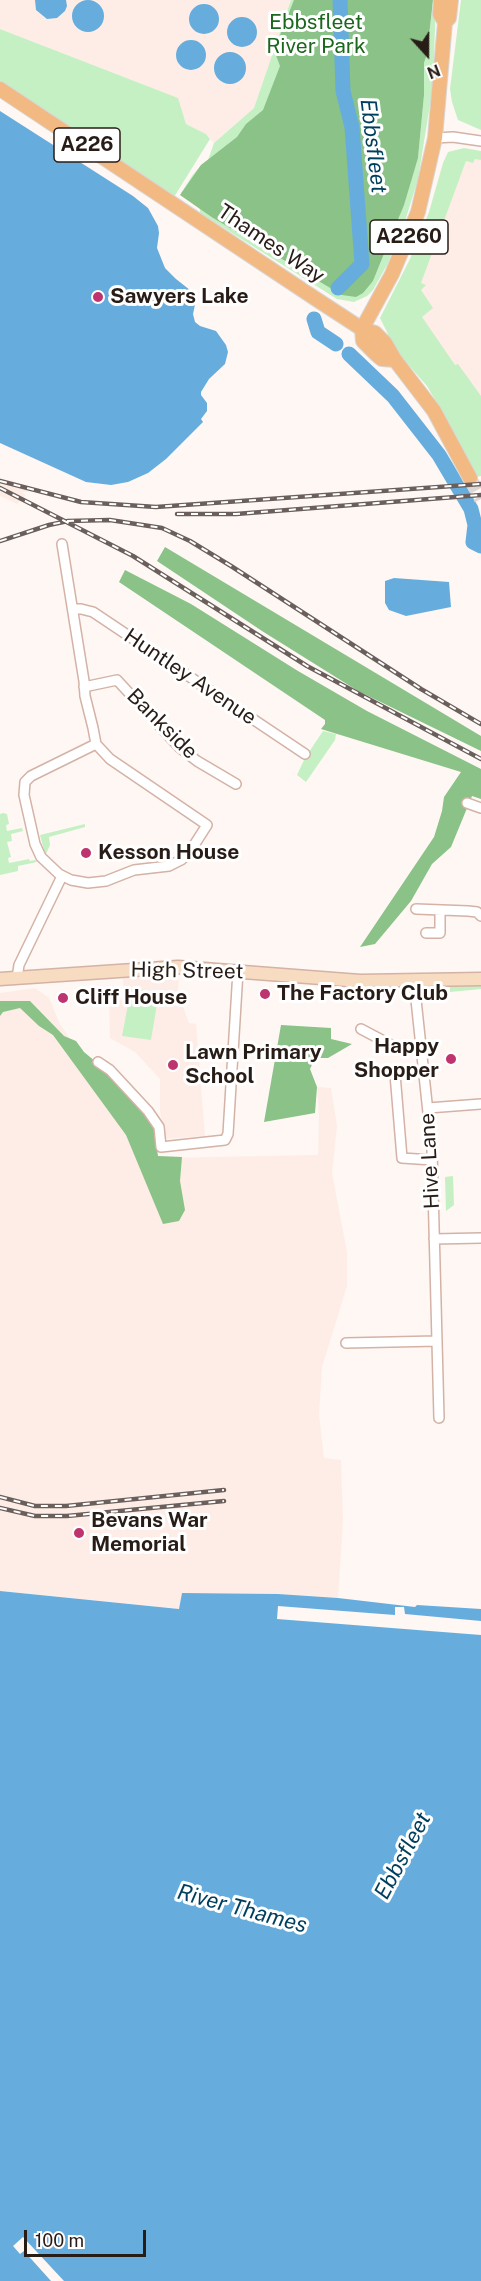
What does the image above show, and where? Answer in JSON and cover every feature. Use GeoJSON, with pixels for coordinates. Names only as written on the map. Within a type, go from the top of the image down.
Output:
{"type":"FeatureCollection","features":[{"type":"Feature","properties":{"kind":"main road"},"geometry":{"type":"LineString","coordinates":[[441,0],[440,14],[445,22]]}},
{"type":"Feature","properties":{"kind":"main road","name":"A2260"},"geometry":{"type":"LineString","coordinates":[[362,329],[406,245],[418,212],[435,138],[445,22],[449,18],[451,0]]}},
{"type":"Feature","properties":{"kind":"main road","name":"Thames Way"},"geometry":{"type":"LineString","coordinates":[[0,89],[362,329]]}},
{"type":"Feature","properties":{"kind":"main road"},"geometry":{"type":"LineString","coordinates":[[362,329],[363,341],[382,359],[394,360],[434,411],[470,478]]}},
{"type":"Feature","properties":{"kind":"main road","name":"High Street"},"geometry":{"type":"LineString","coordinates":[[0,979],[178,967],[238,970],[348,981],[481,979]]}},
{"type":"Feature","properties":{"kind":"street"},"geometry":{"type":"LineString","coordinates":[[435,138],[453,137],[481,141]]}},
{"type":"Feature","properties":{"kind":"street"},"geometry":{"type":"LineString","coordinates":[[62,544],[84,687],[96,744],[110,759],[207,825],[187,855],[173,865],[134,870],[97,883],[82,883],[52,869],[37,850],[24,785],[31,776],[96,744]]}},
{"type":"Feature","properties":{"kind":"street","name":"Huntley Avenue"},"geometry":{"type":"LineString","coordinates":[[73,609],[87,610],[99,616],[305,754]]}},
{"type":"Feature","properties":{"kind":"street","name":"Bankside"},"geometry":{"type":"LineString","coordinates":[[84,687],[117,680],[179,747],[197,761],[236,784]]}},
{"type":"Feature","properties":{"kind":"street"},"geometry":{"type":"LineString","coordinates":[[467,803],[481,808]]}},
{"type":"Feature","properties":{"kind":"street"},"geometry":{"type":"LineString","coordinates":[[17,978],[19,965],[63,876]]}},
{"type":"Feature","properties":{"kind":"street"},"geometry":{"type":"LineString","coordinates":[[416,909],[475,912],[481,916]]}},
{"type":"Feature","properties":{"kind":"street"},"geometry":{"type":"LineString","coordinates":[[426,933],[440,933],[440,911]]}},
{"type":"Feature","properties":{"kind":"street"},"geometry":{"type":"LineString","coordinates":[[98,1062],[110,1070],[148,1111],[159,1127],[161,1147],[223,1141],[228,1136],[238,970]]}},
{"type":"Feature","properties":{"kind":"street","name":"Hive Lane"},"geometry":{"type":"LineString","coordinates":[[414,981],[432,1160],[439,1418]]}},
{"type":"Feature","properties":{"kind":"street"},"geometry":{"type":"LineString","coordinates":[[361,1029],[399,1049],[421,1046]]}},
{"type":"Feature","properties":{"kind":"street"},"geometry":{"type":"LineString","coordinates":[[395,1074],[402,1158],[432,1160]]}},
{"type":"Feature","properties":{"kind":"street"},"geometry":{"type":"LineString","coordinates":[[428,1108],[481,1104]]}},
{"type":"Feature","properties":{"kind":"street"},"geometry":{"type":"LineString","coordinates":[[434,1239],[481,1238]]}},
{"type":"Feature","properties":{"kind":"street"},"geometry":{"type":"LineString","coordinates":[[346,1343],[437,1341]]}},
{"type":"Feature","properties":{"kind":"shaded area"},"geometry":{"type":"Polygon","coordinates":[[[0,0],[291,0],[254,108],[214,143],[206,134],[186,124],[177,98],[0,29],[0,0]]]}},
{"type":"Feature","properties":{"kind":"shaded area"},"geometry":{"type":"Polygon","coordinates":[[[475,158],[481,160],[481,423],[405,317],[466,161],[475,158]]]}},
{"type":"Feature","properties":{"kind":"shaded area"},"geometry":{"type":"Polygon","coordinates":[[[0,478],[28,486],[27,492],[22,492],[26,495],[17,504],[0,496],[0,478]]]}},
{"type":"Feature","properties":{"kind":"shaded area","name":"Lawn Primary School"},"geometry":{"type":"Polygon","coordinates":[[[179,975],[178,993],[189,1023],[196,1024],[205,1136],[164,1139],[160,1110],[160,1079],[135,1052],[110,1038],[109,1001],[124,1000],[123,978],[179,975]]]}},
{"type":"Feature","properties":{"kind":"shaded area"},"geometry":{"type":"Polygon","coordinates":[[[35,988],[49,998],[60,1024],[79,1052],[158,1158],[318,1155],[317,1087],[331,1088],[337,1126],[332,1173],[347,1252],[347,1286],[322,1367],[319,1415],[324,1458],[341,1460],[343,1521],[338,1598],[278,1594],[182,1593],[180,1609],[0,1591],[0,993],[35,988]]]}},
{"type":"Feature","properties":{"kind":"green space","name":"Ebbsfleet River Park"},"geometry":{"type":"Polygon","coordinates":[[[291,0],[391,0],[213,218],[298,269],[356,297],[373,281],[398,221],[418,158],[424,95],[424,63],[433,0],[436,0],[433,86],[418,179],[402,231],[387,265],[373,290],[367,296],[354,302],[337,299],[200,213],[200,209],[181,193],[201,165],[208,160],[214,143],[254,108],[291,0]]]}},
{"type":"Feature","properties":{"kind":"green space"},"geometry":{"type":"Polygon","coordinates":[[[294,0],[433,0],[424,63],[424,95],[418,158],[404,205],[373,281],[363,293],[356,297],[342,295],[213,218],[180,195],[201,165],[237,137],[246,124],[263,110],[280,66],[274,50],[294,0]]]}},
{"type":"Feature","properties":{"kind":"green space"},"geometry":{"type":"Polygon","coordinates":[[[461,0],[481,0],[481,130],[458,120],[450,89],[461,0]]]}},
{"type":"Feature","properties":{"kind":"green space"},"geometry":{"type":"Polygon","coordinates":[[[0,29],[178,98],[186,124],[206,134],[210,139],[174,197],[0,84],[0,29]]]}},
{"type":"Feature","properties":{"kind":"green space"},"geometry":{"type":"Polygon","coordinates":[[[464,148],[481,151],[481,160],[475,159],[473,163],[466,161],[421,283],[426,285],[421,290],[433,308],[422,317],[455,365],[458,364],[481,396],[481,476],[475,477],[427,386],[385,338],[388,334],[380,318],[410,259],[429,212],[448,152],[464,148]]]}},
{"type":"Feature","properties":{"kind":"green space"},"geometry":{"type":"Polygon","coordinates":[[[165,547],[481,736],[481,751],[358,691],[262,631],[157,561],[165,547]]]}},
{"type":"Feature","properties":{"kind":"green space"},"geometry":{"type":"Polygon","coordinates":[[[125,570],[191,604],[367,711],[481,769],[481,799],[472,796],[451,847],[432,864],[411,901],[375,944],[360,947],[434,837],[444,797],[461,772],[321,729],[325,720],[119,582],[125,570]]]}},
{"type":"Feature","properties":{"kind":"green space"},"geometry":{"type":"Polygon","coordinates":[[[323,731],[336,734],[335,740],[306,782],[297,775],[323,731]]]}},
{"type":"Feature","properties":{"kind":"green space"},"geometry":{"type":"Polygon","coordinates":[[[0,814],[7,814],[9,824],[6,825],[7,831],[22,828],[23,831],[11,834],[12,841],[7,842],[11,857],[8,858],[9,863],[29,859],[37,862],[18,866],[18,871],[0,875],[0,814]]]}},
{"type":"Feature","properties":{"kind":"green space"},"geometry":{"type":"Polygon","coordinates":[[[85,824],[85,827],[49,837],[50,845],[46,854],[40,835],[85,824]]]}},
{"type":"Feature","properties":{"kind":"green space"},"geometry":{"type":"Polygon","coordinates":[[[475,984],[481,985],[481,989],[450,992],[450,985],[475,984]]]}},
{"type":"Feature","properties":{"kind":"green space"},"geometry":{"type":"Polygon","coordinates":[[[445,986],[445,993],[421,999],[425,988],[445,986]]]}},
{"type":"Feature","properties":{"kind":"green space"},"geometry":{"type":"Polygon","coordinates":[[[131,989],[159,992],[151,1040],[122,1036],[131,989]]]}},
{"type":"Feature","properties":{"kind":"green space"},"geometry":{"type":"Polygon","coordinates":[[[0,1001],[30,1001],[64,1036],[76,1041],[84,1052],[114,1077],[149,1119],[154,1128],[158,1156],[182,1157],[180,1181],[185,1210],[179,1221],[163,1224],[126,1135],[53,1035],[39,1026],[20,1008],[3,1012],[0,1016],[0,1001]]]}},
{"type":"Feature","properties":{"kind":"green space"},"geometry":{"type":"Polygon","coordinates":[[[281,1025],[331,1028],[331,1039],[352,1044],[328,1058],[315,1058],[310,1069],[317,1087],[315,1113],[264,1122],[281,1025]]]}},
{"type":"Feature","properties":{"kind":"green space"},"geometry":{"type":"Polygon","coordinates":[[[453,1176],[454,1205],[446,1211],[445,1177],[453,1176]]]}},
{"type":"Feature","properties":{"kind":"water"},"geometry":{"type":"Polygon","coordinates":[[[35,0],[66,0],[67,6],[57,18],[47,19],[36,10],[35,0]]]}},
{"type":"Feature","properties":{"kind":"water"},"geometry":{"type":"Polygon","coordinates":[[[88,0],[99,5],[104,16],[99,27],[88,32],[77,27],[72,16],[77,5],[88,0]]]}},
{"type":"Feature","properties":{"kind":"water"},"geometry":{"type":"Polygon","coordinates":[[[204,4],[215,8],[219,19],[215,30],[204,34],[193,30],[189,19],[193,8],[204,4]]]}},
{"type":"Feature","properties":{"kind":"water"},"geometry":{"type":"Polygon","coordinates":[[[242,17],[253,21],[257,32],[253,43],[242,47],[231,43],[227,32],[231,21],[242,17]]]}},
{"type":"Feature","properties":{"kind":"water"},"geometry":{"type":"Polygon","coordinates":[[[191,40],[202,44],[206,55],[202,66],[191,70],[180,66],[176,55],[180,44],[191,40]]]}},
{"type":"Feature","properties":{"kind":"water"},"geometry":{"type":"Polygon","coordinates":[[[230,52],[241,57],[246,68],[241,79],[230,84],[219,79],[214,68],[219,57],[230,52]]]}},
{"type":"Feature","properties":{"kind":"water","name":"Sawyers Lake"},"geometry":{"type":"Polygon","coordinates":[[[0,111],[133,196],[148,208],[158,226],[157,248],[165,268],[195,294],[193,314],[195,322],[216,331],[226,345],[228,352],[225,364],[209,379],[201,392],[207,403],[207,411],[201,419],[203,422],[166,459],[148,473],[128,482],[111,485],[86,482],[0,443],[0,111]]]}},
{"type":"Feature","properties":{"kind":"water"},"geometry":{"type":"Polygon","coordinates":[[[394,578],[449,582],[451,607],[406,616],[389,610],[385,603],[385,581],[394,578]]]}},
{"type":"Feature","properties":{"kind":"water","name":"River Thames"},"geometry":{"type":"Polygon","coordinates":[[[0,1591],[179,1609],[182,1593],[278,1594],[415,1607],[417,1605],[481,1609],[481,2281],[0,2281],[0,1591]]]}},
{"type":"Feature","properties":{"kind":"pier"},"geometry":{"type":"Polygon","coordinates":[[[278,1606],[395,1615],[395,1607],[404,1607],[405,1614],[481,1621],[481,1635],[277,1619],[278,1606]]]}},
{"type":"Feature","properties":{"kind":"pier"},"geometry":{"type":"Polygon","coordinates":[[[23,2237],[64,2281],[51,2281],[24,2251],[20,2254],[13,2246],[23,2237]]]}},
{"type":"Feature","properties":{"kind":"waterway","name":"Ebbsfleet"},"geometry":{"type":"LineString","coordinates":[[338,288],[362,264],[352,127],[343,91],[340,0]]}},
{"type":"Feature","properties":{"kind":"waterway","name":"Ebbsfleet"},"geometry":{"type":"LineString","coordinates":[[314,319],[318,332],[336,344]]}},
{"type":"Feature","properties":{"kind":"waterway","name":"Ebbsfleet"},"geometry":{"type":"LineString","coordinates":[[349,354],[393,396],[439,455],[471,509],[475,525],[473,542],[481,546]]}},
{"type":"Feature","properties":{"kind":"tunnel"},"geometry":{"type":"LineString","coordinates":[[470,478],[481,499]]}},
{"type":"Feature","properties":{"kind":"railway"},"geometry":{"type":"LineString","coordinates":[[0,481],[81,502],[156,507],[481,484]]}},
{"type":"Feature","properties":{"kind":"railway"},"geometry":{"type":"LineString","coordinates":[[0,488],[133,556],[307,666],[481,759]]}},
{"type":"Feature","properties":{"kind":"railway"},"geometry":{"type":"LineString","coordinates":[[177,514],[236,514],[481,495]]}},
{"type":"Feature","properties":{"kind":"railway"},"geometry":{"type":"LineString","coordinates":[[0,541],[68,521],[110,520],[162,528],[190,541],[231,566],[421,689],[481,724]]}},
{"type":"Feature","properties":{"kind":"railway"},"geometry":{"type":"LineString","coordinates":[[0,1497],[35,1506],[66,1506],[224,1490]]}},
{"type":"Feature","properties":{"kind":"railway"},"geometry":{"type":"LineString","coordinates":[[0,1508],[35,1516],[67,1516],[224,1501]]}},
{"type":"Feature","properties":{"kind":"place","name":"Sawyers Lake"},"geometry":{"type":"Point","coordinates":[98,297]}},
{"type":"Feature","properties":{"kind":"place","name":"Kesson House"},"geometry":{"type":"Point","coordinates":[86,853]}},
{"type":"Feature","properties":{"kind":"place","name":"The Factory Club"},"geometry":{"type":"Point","coordinates":[265,994]}},
{"type":"Feature","properties":{"kind":"place","name":"Cliff House"},"geometry":{"type":"Point","coordinates":[63,998]}},
{"type":"Feature","properties":{"kind":"place","name":"Happy Shopper"},"geometry":{"type":"Point","coordinates":[451,1059]}},
{"type":"Feature","properties":{"kind":"place","name":"Lawn Primary School"},"geometry":{"type":"Point","coordinates":[173,1065]}},
{"type":"Feature","properties":{"kind":"place","name":"Bevans War Memorial"},"geometry":{"type":"Point","coordinates":[79,1533]}}]}
